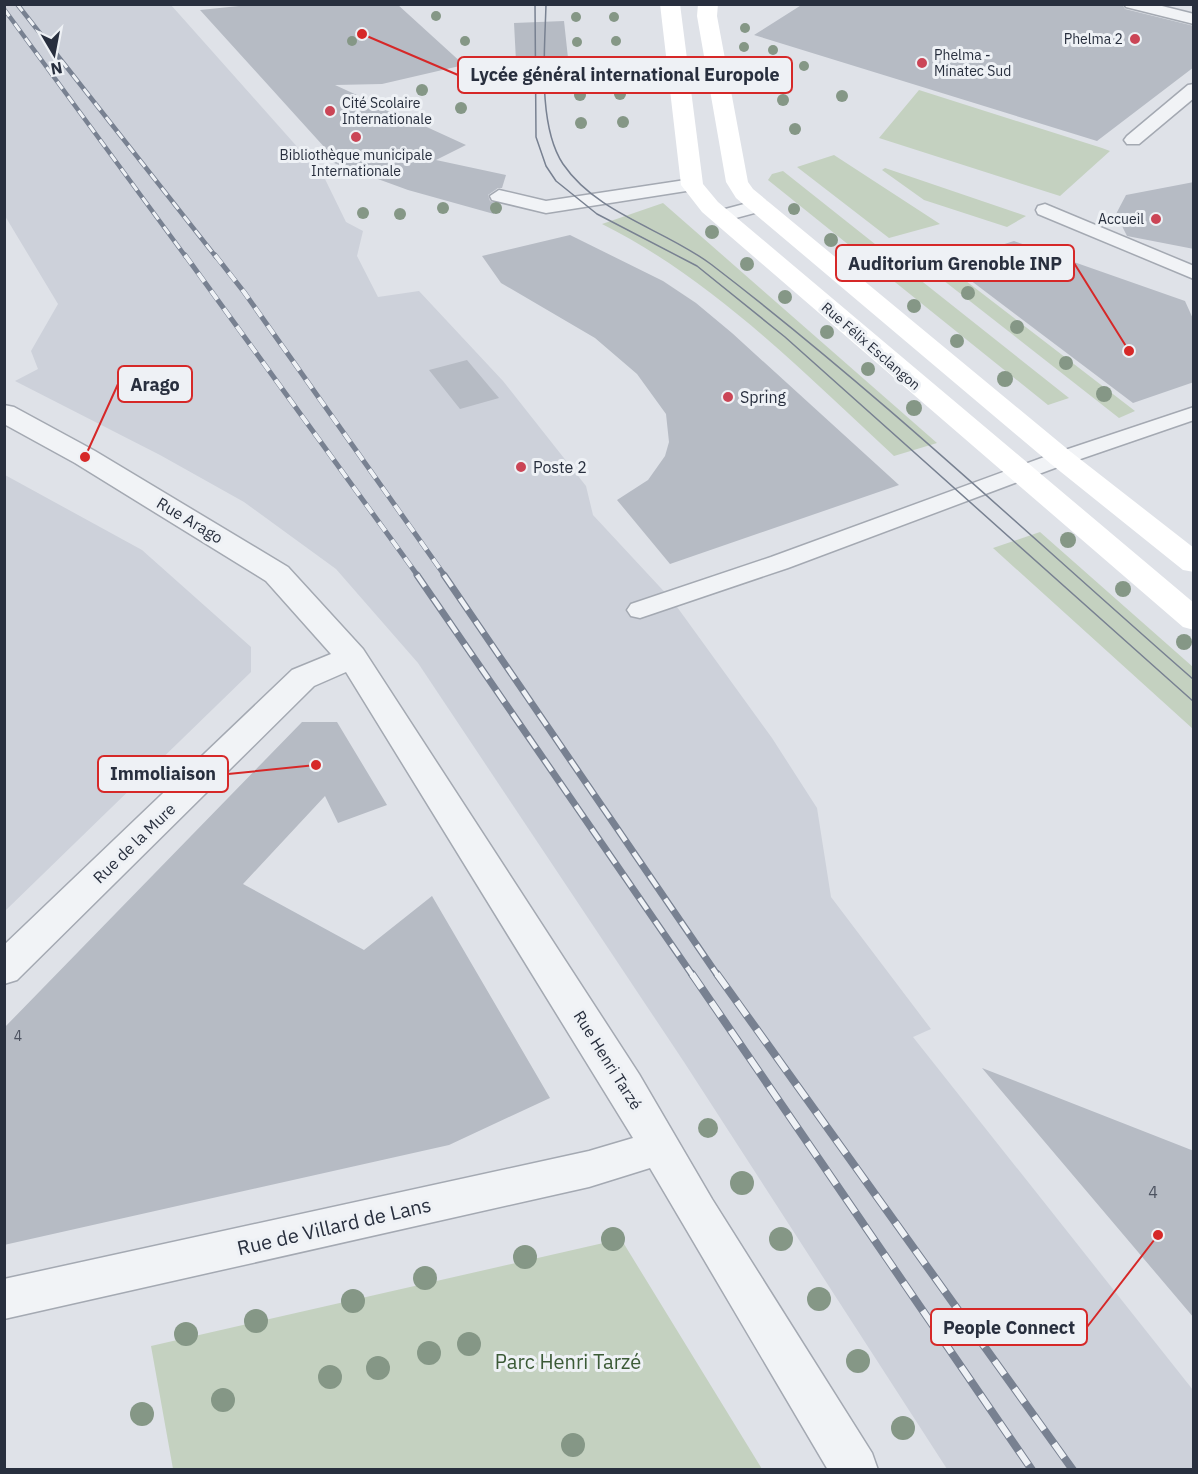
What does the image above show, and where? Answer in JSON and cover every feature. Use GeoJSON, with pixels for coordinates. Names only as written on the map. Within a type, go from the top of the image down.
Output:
{"type":"FeatureCollection","features":[{"type":"Feature","properties":{"kind":"street"},"geometry":{"type":"LineString","coordinates":[[670,4],[692,185]]}},
{"type":"Feature","properties":{"kind":"street"},"geometry":{"type":"LineString","coordinates":[[708,4],[719,87],[737,182],[759,206],[1061,458],[1194,563]]}},
{"type":"Feature","properties":{"kind":"street","name":"Rue Félix Esclangon"},"geometry":{"type":"LineString","coordinates":[[692,185],[721,216],[1019,473],[1194,620]]}},
{"type":"Feature","properties":{"kind":"street","name":"Rue Arago"},"geometry":{"type":"LineString","coordinates":[[4,413],[85,457],[277,573],[352,657]]}},
{"type":"Feature","properties":{"kind":"street","name":"Rue de la Mure"},"geometry":{"type":"LineString","coordinates":[[4,969],[303,678],[352,657]]}},
{"type":"Feature","properties":{"kind":"street","name":"Rue Henri Tarzé"},"geometry":{"type":"LineString","coordinates":[[352,657],[661,1148],[697,1212],[855,1470]]}},
{"type":"Feature","properties":{"kind":"street","name":"Rue de Villard de Lans"},"geometry":{"type":"LineString","coordinates":[[4,1299],[590,1169],[661,1148]]}},
{"type":"Feature","properties":{"kind":"lane"},"geometry":{"type":"LineString","coordinates":[[1132,4],[1194,19]]}},
{"type":"Feature","properties":{"kind":"lane"},"geometry":{"type":"LineString","coordinates":[[1133,140],[1194,89]]}},
{"type":"Feature","properties":{"kind":"lane"},"geometry":{"type":"LineString","coordinates":[[500,196],[546,207],[692,185]]}},
{"type":"Feature","properties":{"kind":"lane"},"geometry":{"type":"LineString","coordinates":[[721,216],[759,206]]}},
{"type":"Feature","properties":{"kind":"lane"},"geometry":{"type":"LineString","coordinates":[[1045,210],[1194,273]]}},
{"type":"Feature","properties":{"kind":"lane"},"geometry":{"type":"LineString","coordinates":[[640,610],[937,505],[1061,458],[1194,413]]}},
{"type":"Feature","properties":{"kind":"shaded area"},"geometry":{"type":"Polygon","coordinates":[[[5,5],[171,5],[324,177],[346,222],[363,231],[357,256],[378,297],[419,291],[503,381],[586,486],[593,515],[672,600],[772,738],[817,808],[831,897],[931,1029],[913,1037],[1193,1390],[1193,1469],[947,1469],[684,1062],[418,663],[336,569],[244,502],[160,455],[15,381],[38,369],[31,351],[58,304],[5,216],[5,5]]]}},
{"type":"Feature","properties":{"kind":"shaded area"},"geometry":{"type":"Polygon","coordinates":[[[5,475],[142,550],[251,647],[251,672],[5,911],[5,475]]]}},
{"type":"Feature","properties":{"kind":"green space"},"geometry":{"type":"Polygon","coordinates":[[[919,90],[1110,151],[1060,196],[879,138],[919,90]]]}},
{"type":"Feature","properties":{"kind":"green space"},"geometry":{"type":"Polygon","coordinates":[[[834,155],[940,224],[889,238],[797,167],[834,155]]]}},
{"type":"Feature","properties":{"kind":"green space"},"geometry":{"type":"Polygon","coordinates":[[[885,168],[1026,216],[1007,227],[924,200],[882,170],[885,168]]]}},
{"type":"Feature","properties":{"kind":"green space"},"geometry":{"type":"Polygon","coordinates":[[[783,171],[1069,398],[1048,405],[768,180],[772,174],[783,171]]]}},
{"type":"Feature","properties":{"kind":"green space"},"geometry":{"type":"Polygon","coordinates":[[[663,203],[937,443],[894,456],[791,360],[720,300],[682,272],[602,224],[663,203]]]}},
{"type":"Feature","properties":{"kind":"green space"},"geometry":{"type":"Polygon","coordinates":[[[927,251],[1135,411],[1119,418],[911,255],[927,251]]]}},
{"type":"Feature","properties":{"kind":"green space"},"geometry":{"type":"Polygon","coordinates":[[[1040,532],[1193,667],[1193,729],[993,548],[1040,532]]]}},
{"type":"Feature","properties":{"kind":"green space","name":"Parc Henri Tarzé"},"geometry":{"type":"Polygon","coordinates":[[[621,1239],[762,1469],[173,1469],[151,1346],[621,1239]]]}},
{"type":"Feature","properties":{"kind":"building","name":"Cité Scolaire Internationale"},"geometry":{"type":"Polygon","coordinates":[[[259,4],[397,4],[464,65],[382,84],[335,85],[466,145],[436,160],[506,175],[502,188],[488,195],[490,201],[497,204],[494,214],[408,190],[323,159],[326,149],[200,10],[259,4]]]}},
{"type":"Feature","properties":{"kind":"building","name":"Phelma - Minatec Sud"},"geometry":{"type":"Polygon","coordinates":[[[803,4],[1122,4],[1125,9],[1194,26],[1194,67],[1097,141],[754,35],[803,4]]]}},
{"type":"Feature","properties":{"kind":"building"},"geometry":{"type":"Polygon","coordinates":[[[564,21],[568,58],[564,59],[565,80],[517,80],[514,23],[564,21]]]}},
{"type":"Feature","properties":{"kind":"building","name":"Accueil"},"geometry":{"type":"Polygon","coordinates":[[[1194,182],[1194,249],[1127,236],[1116,214],[1126,195],[1194,182]]]}},
{"type":"Feature","properties":{"kind":"building","name":"Spring"},"geometry":{"type":"Polygon","coordinates":[[[570,235],[663,281],[696,303],[899,485],[670,564],[617,500],[648,480],[665,456],[669,442],[666,414],[637,374],[595,338],[501,283],[482,256],[570,235]]]}},
{"type":"Feature","properties":{"kind":"building"},"geometry":{"type":"Polygon","coordinates":[[[1014,241],[1185,301],[1194,321],[1194,382],[1133,403],[941,258],[984,246],[992,248],[1014,241]]]}},
{"type":"Feature","properties":{"kind":"building"},"geometry":{"type":"Polygon","coordinates":[[[467,360],[499,398],[460,409],[429,370],[467,360]]]}},
{"type":"Feature","properties":{"kind":"building"},"geometry":{"type":"Polygon","coordinates":[[[302,722],[337,722],[387,805],[338,823],[325,796],[243,884],[364,950],[432,896],[550,1098],[449,1145],[4,1245],[4,1028],[302,722]]]}},
{"type":"Feature","properties":{"kind":"building"},"geometry":{"type":"Polygon","coordinates":[[[982,1068],[1194,1151],[1194,1318],[982,1068]]]}},
{"type":"Feature","properties":{"kind":"tram line"},"geometry":{"type":"LineString","coordinates":[[535,4],[536,137],[546,166],[556,181],[597,214],[697,266],[785,337],[1194,702]]}},
{"type":"Feature","properties":{"kind":"tram line"},"geometry":{"type":"LineString","coordinates":[[546,4],[544,86],[549,129],[563,164],[578,182],[613,209],[694,252],[774,314],[896,416],[1194,680]]}},
{"type":"Feature","properties":{"kind":"railway"},"geometry":{"type":"LineString","coordinates":[[17,4],[216,257]]}},
{"type":"Feature","properties":{"kind":"railway"},"geometry":{"type":"LineString","coordinates":[[4,9],[186,257]]}},
{"type":"Feature","properties":{"kind":"railway"},"geometry":{"type":"LineString","coordinates":[[185,255],[418,576]]}},
{"type":"Feature","properties":{"kind":"railway"},"geometry":{"type":"LineString","coordinates":[[215,255],[244,292],[445,576]]}},
{"type":"Feature","properties":{"kind":"railway"},"geometry":{"type":"LineString","coordinates":[[417,575],[693,976]]}},
{"type":"Feature","properties":{"kind":"railway"},"geometry":{"type":"LineString","coordinates":[[444,575],[718,976]]}},
{"type":"Feature","properties":{"kind":"railway"},"geometry":{"type":"LineString","coordinates":[[692,974],[1032,1470]]}},
{"type":"Feature","properties":{"kind":"railway"},"geometry":{"type":"LineString","coordinates":[[717,974],[1073,1470]]}},
{"type":"Feature","properties":{"kind":"place","name":"Lycée général international Europole"},"geometry":{"type":"Point","coordinates":[362,34]}},
{"type":"Feature","properties":{"kind":"place","name":"Phelma 2"},"geometry":{"type":"Point","coordinates":[1135,39]}},
{"type":"Feature","properties":{"kind":"place","name":"Phelma - Minatec Sud"},"geometry":{"type":"Point","coordinates":[922,63]}},
{"type":"Feature","properties":{"kind":"place","name":"Cité Scolaire Internationale"},"geometry":{"type":"Point","coordinates":[330,111]}},
{"type":"Feature","properties":{"kind":"place","name":"Bibliothèque municipale Internationale"},"geometry":{"type":"Point","coordinates":[356,137]}},
{"type":"Feature","properties":{"kind":"place","name":"Accueil"},"geometry":{"type":"Point","coordinates":[1156,219]}},
{"type":"Feature","properties":{"kind":"place","name":"Auditorium Grenoble INP"},"geometry":{"type":"Point","coordinates":[1129,351]}},
{"type":"Feature","properties":{"kind":"place","name":"Spring"},"geometry":{"type":"Point","coordinates":[728,397]}},
{"type":"Feature","properties":{"kind":"place","name":"Arago"},"geometry":{"type":"Point","coordinates":[85,457]}},
{"type":"Feature","properties":{"kind":"place","name":"Poste 2"},"geometry":{"type":"Point","coordinates":[521,467]}},
{"type":"Feature","properties":{"kind":"place","name":"Immoliaison"},"geometry":{"type":"Point","coordinates":[316,765]}},
{"type":"Feature","properties":{"kind":"place","name":"People Connect"},"geometry":{"type":"Point","coordinates":[1158,1235]}}]}
